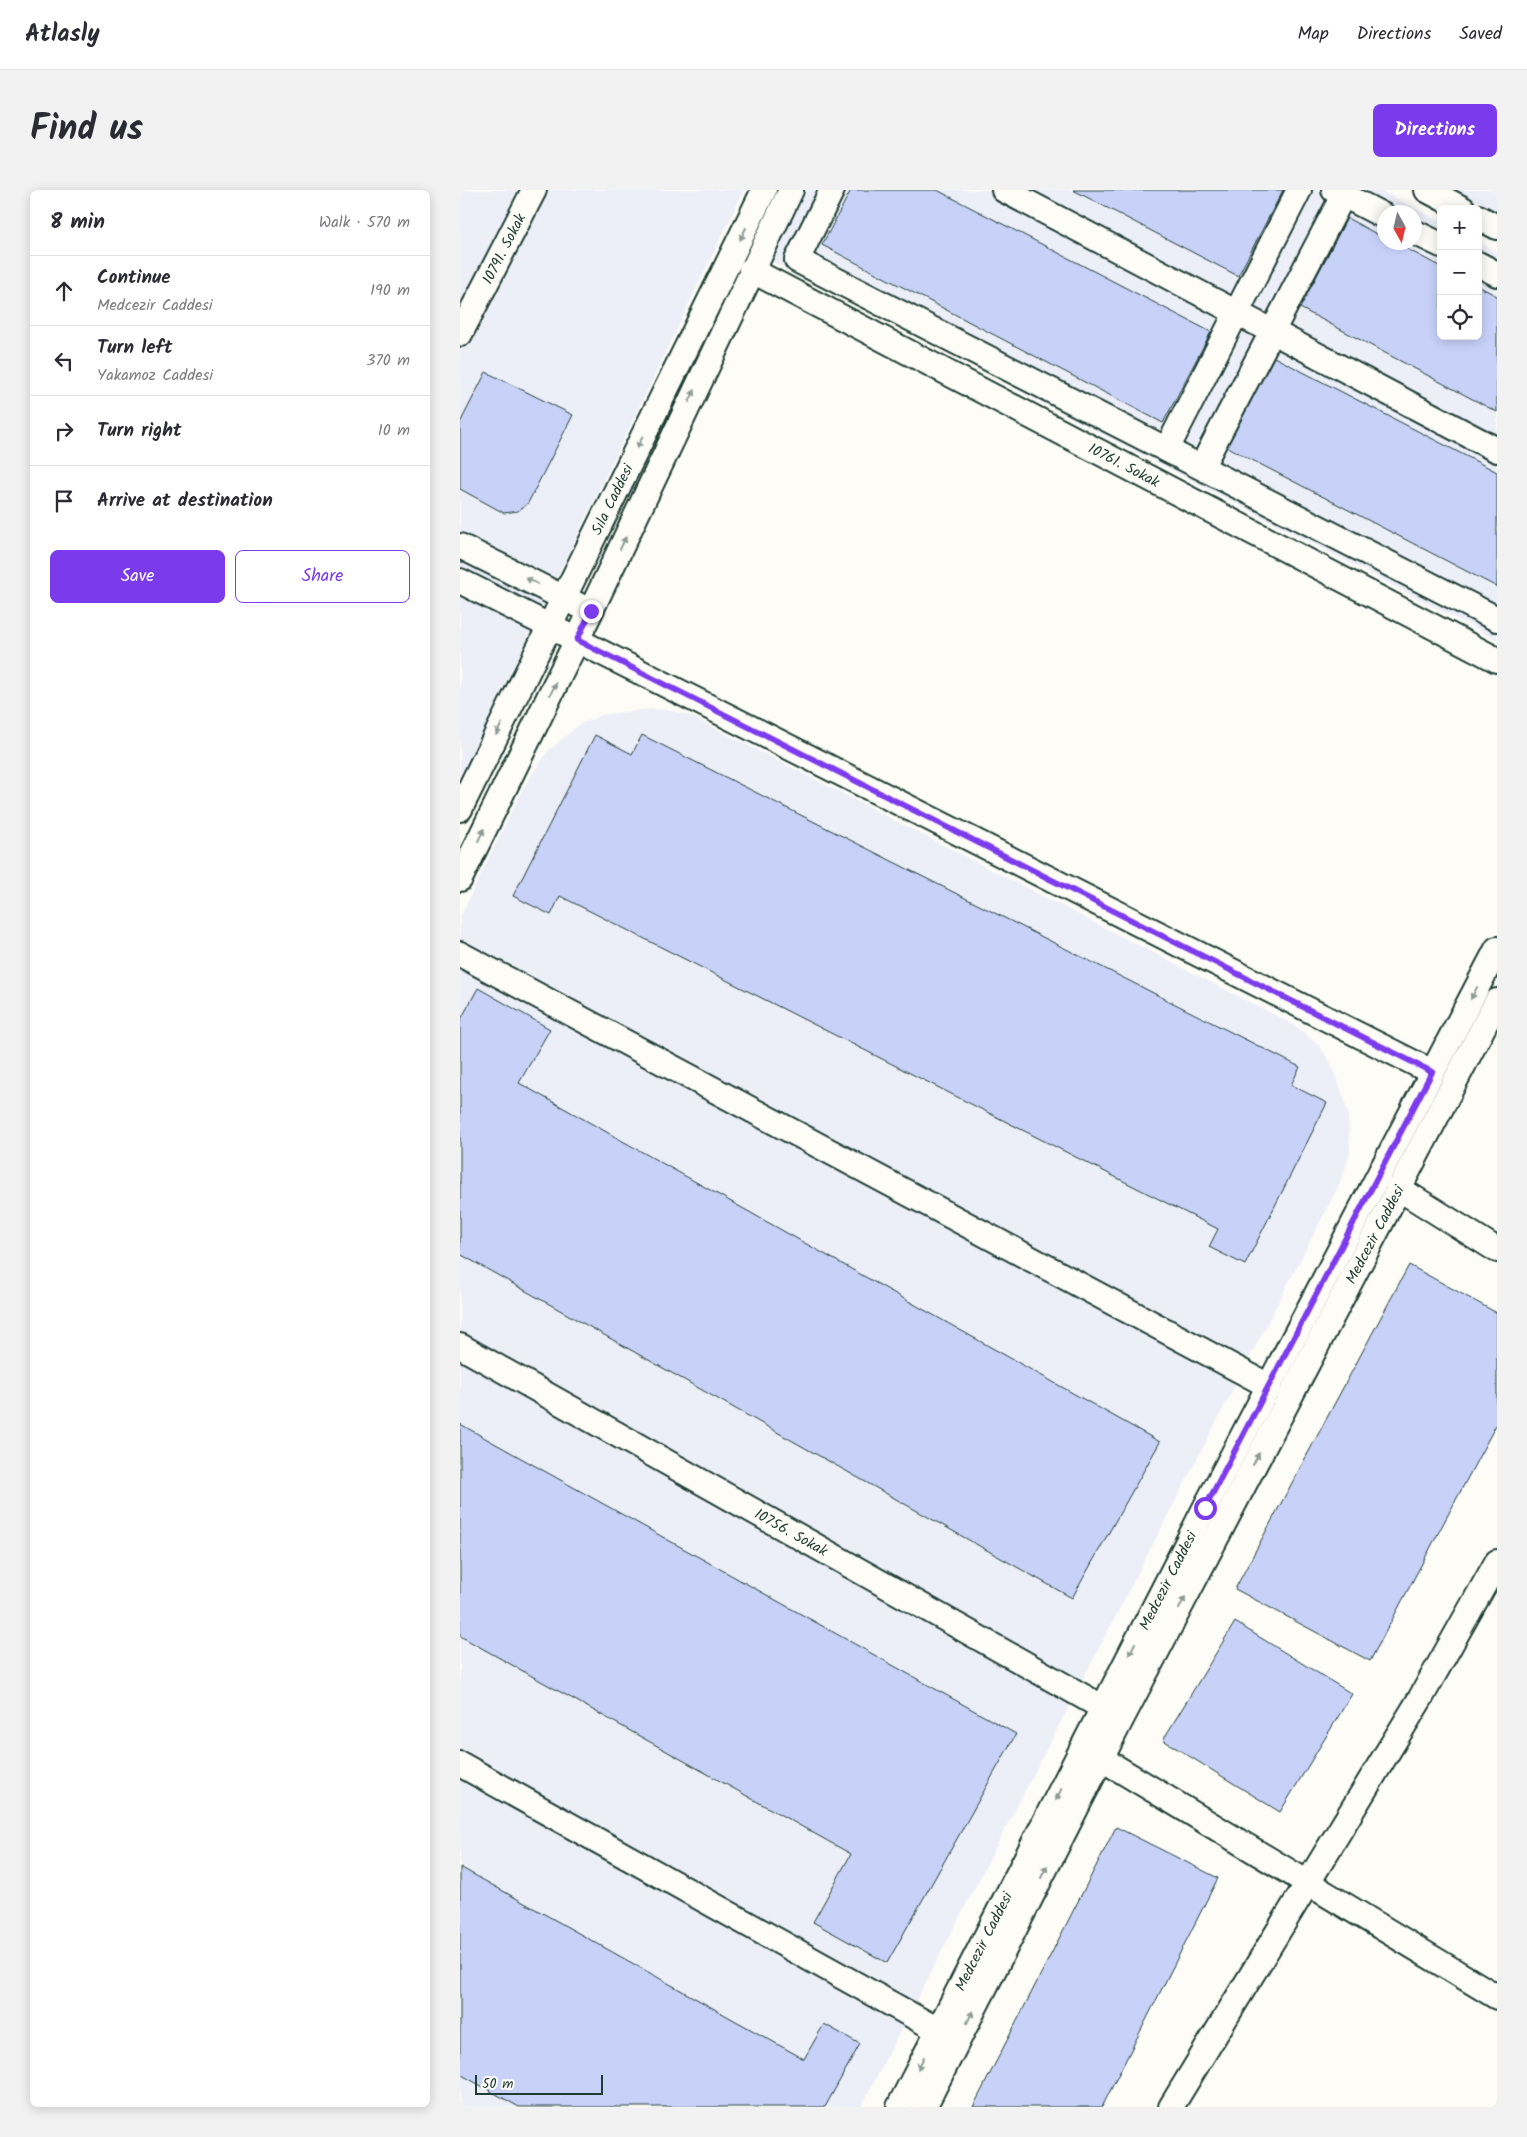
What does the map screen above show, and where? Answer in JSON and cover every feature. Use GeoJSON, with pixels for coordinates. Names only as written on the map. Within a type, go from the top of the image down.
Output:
{"type":"FeatureCollection","features":[{"type":"Feature","properties":{"kind":"street","name":"10791. Sokak"},"geometry":{"type":"LineString","coordinates":[[460,334],[534,190]]}},
{"type":"Feature","properties":{"kind":"street","name":"Sıla Caddesi"},"geometry":{"type":"LineString","coordinates":[[460,810],[764,190]]}},
{"type":"Feature","properties":{"kind":"street"},"geometry":{"type":"LineString","coordinates":[[460,879],[591,611],[751,270],[791,190]]}},
{"type":"Feature","properties":{"kind":"street"},"geometry":{"type":"LineString","coordinates":[[832,190],[797,260],[1167,448],[1497,619]]}},
{"type":"Feature","properties":{"kind":"street"},"geometry":{"type":"LineString","coordinates":[[1004,190],[1497,450]]}},
{"type":"Feature","properties":{"kind":"street"},"geometry":{"type":"LineString","coordinates":[[1167,448],[1299,190]]}},
{"type":"Feature","properties":{"kind":"street"},"geometry":{"type":"LineString","coordinates":[[1427,190],[1455,205]]}},
{"type":"Feature","properties":{"kind":"street"},"geometry":{"type":"LineString","coordinates":[[1202,466],[1341,192],[1377,212]]}},
{"type":"Feature","properties":{"kind":"street"},"geometry":{"type":"LineString","coordinates":[[1482,219],[1497,226]]}},
{"type":"Feature","properties":{"kind":"street"},"geometry":{"type":"LineString","coordinates":[[1422,236],[1437,243]]}},
{"type":"Feature","properties":{"kind":"street"},"geometry":{"type":"LineString","coordinates":[[1482,266],[1497,274]]}},
{"type":"Feature","properties":{"kind":"street","name":"10761. Sokak"},"geometry":{"type":"LineString","coordinates":[[751,270],[1497,660]]}},
{"type":"Feature","properties":{"kind":"street"},"geometry":{"type":"LineString","coordinates":[[460,546],[591,611]]}},
{"type":"Feature","properties":{"kind":"street"},"geometry":{"type":"LineString","coordinates":[[460,581],[1432,1072]]}},
{"type":"Feature","properties":{"kind":"street"},"geometry":{"type":"LineString","coordinates":[[460,954],[1269,1386]]}},
{"type":"Feature","properties":{"kind":"street","name":"Medcezir Caddesi"},"geometry":{"type":"LineString","coordinates":[[924,2107],[1269,1386],[1432,1072],[1496,956]]}},
{"type":"Feature","properties":{"kind":"street","name":"Medcezir Caddesi"},"geometry":{"type":"LineString","coordinates":[[1112,1713],[1398,1188],[1497,1002]]}},
{"type":"Feature","properties":{"kind":"street"},"geometry":{"type":"LineString","coordinates":[[1398,1188],[1497,1250]]}},
{"type":"Feature","properties":{"kind":"street","name":"10756. Sokak"},"geometry":{"type":"LineString","coordinates":[[460,1346],[1112,1713]]}},
{"type":"Feature","properties":{"kind":"street"},"geometry":{"type":"LineString","coordinates":[[1172,2107],[1420,1699],[1497,1562]]}},
{"type":"Feature","properties":{"kind":"street"},"geometry":{"type":"LineString","coordinates":[[1091,1755],[1309,1882],[1497,1997]]}},
{"type":"Feature","properties":{"kind":"street","name":"Medcezir Caddesi"},"geometry":{"type":"LineString","coordinates":[[899,2107],[938,2030],[1091,1755]]}},
{"type":"Feature","properties":{"kind":"street"},"geometry":{"type":"LineString","coordinates":[[460,1764],[938,2030]]}},
{"type":"Feature","properties":{"kind":"shaded area"},"geometry":{"type":"Polygon","coordinates":[[[460,190],[744,190],[460,778],[460,190]]]}},
{"type":"Feature","properties":{"kind":"shaded area"},"geometry":{"type":"Polygon","coordinates":[[[805,190],[1379,190],[1408,205],[1377,205],[1377,250],[1422,250],[1422,212],[1437,220],[1437,340],[1482,340],[1482,244],[1497,252],[1497,640],[771,261],[805,190]]]}},
{"type":"Feature","properties":{"kind":"shaded area"},"geometry":{"type":"Polygon","coordinates":[[[1457,190],[1497,190],[1497,211],[1457,190]]]}},
{"type":"Feature","properties":{"kind":"shaded area"},"geometry":{"type":"Polygon","coordinates":[[[648,709],[669,710],[691,716],[1296,1026],[1320,1047],[1330,1062],[1348,1114],[1350,1152],[1337,1189],[861,2107],[460,2107],[460,917],[523,788],[548,751],[580,724],[602,715],[648,709]]]}},
{"type":"Feature","properties":{"kind":"building"},"geometry":{"type":"Polygon","coordinates":[[[851,190],[937,190],[1211,332],[1163,423],[822,245],[851,190]]]}},
{"type":"Feature","properties":{"kind":"building"},"geometry":{"type":"Polygon","coordinates":[[[1073,190],[1283,190],[1238,276],[1073,190]]]}},
{"type":"Feature","properties":{"kind":"building"},"geometry":{"type":"Polygon","coordinates":[[[1347,218],[1377,234],[1377,250],[1409,250],[1437,265],[1437,340],[1482,340],[1482,288],[1497,296],[1497,412],[1300,308],[1347,218]]]}},
{"type":"Feature","properties":{"kind":"building"},"geometry":{"type":"Polygon","coordinates":[[[1274,357],[1497,472],[1497,587],[1227,447],[1274,357]]]}},
{"type":"Feature","properties":{"kind":"building"},"geometry":{"type":"Polygon","coordinates":[[[486,372],[573,415],[528,503],[518,511],[504,513],[460,489],[460,423],[486,372]]]}},
{"type":"Feature","properties":{"kind":"building"},"geometry":{"type":"Polygon","coordinates":[[[595,735],[632,754],[642,735],[1300,1067],[1291,1085],[1327,1103],[1245,1265],[1209,1247],[1218,1229],[560,896],[551,915],[513,896],[595,735]]]}},
{"type":"Feature","properties":{"kind":"building"},"geometry":{"type":"Polygon","coordinates":[[[478,988],[550,1029],[519,1083],[1160,1442],[1072,1598],[460,1254],[460,1021],[478,988]]]}},
{"type":"Feature","properties":{"kind":"building"},"geometry":{"type":"Polygon","coordinates":[[[1409,1265],[1497,1313],[1497,1423],[1370,1661],[1235,1589],[1409,1265]]]}},
{"type":"Feature","properties":{"kind":"building"},"geometry":{"type":"Polygon","coordinates":[[[460,1424],[1016,1734],[887,1963],[813,1922],[851,1854],[460,1636],[460,1424]]]}},
{"type":"Feature","properties":{"kind":"building"},"geometry":{"type":"Polygon","coordinates":[[[1235,1622],[1352,1694],[1280,1812],[1163,1740],[1235,1622]]]}},
{"type":"Feature","properties":{"kind":"building"},"geometry":{"type":"Polygon","coordinates":[[[1116,1827],[1218,1878],[1102,2107],[973,2107],[1116,1827]]]}},
{"type":"Feature","properties":{"kind":"building"},"geometry":{"type":"Polygon","coordinates":[[[460,1867],[804,2059],[824,2024],[860,2044],[825,2107],[519,2107],[460,2074],[460,1867]]]}},
{"type":"Feature","properties":{"kind":"route"},"geometry":{"type":"LineString","coordinates":[[591,611],[577,640],[1432,1072],[1205,1508]]}}]}
